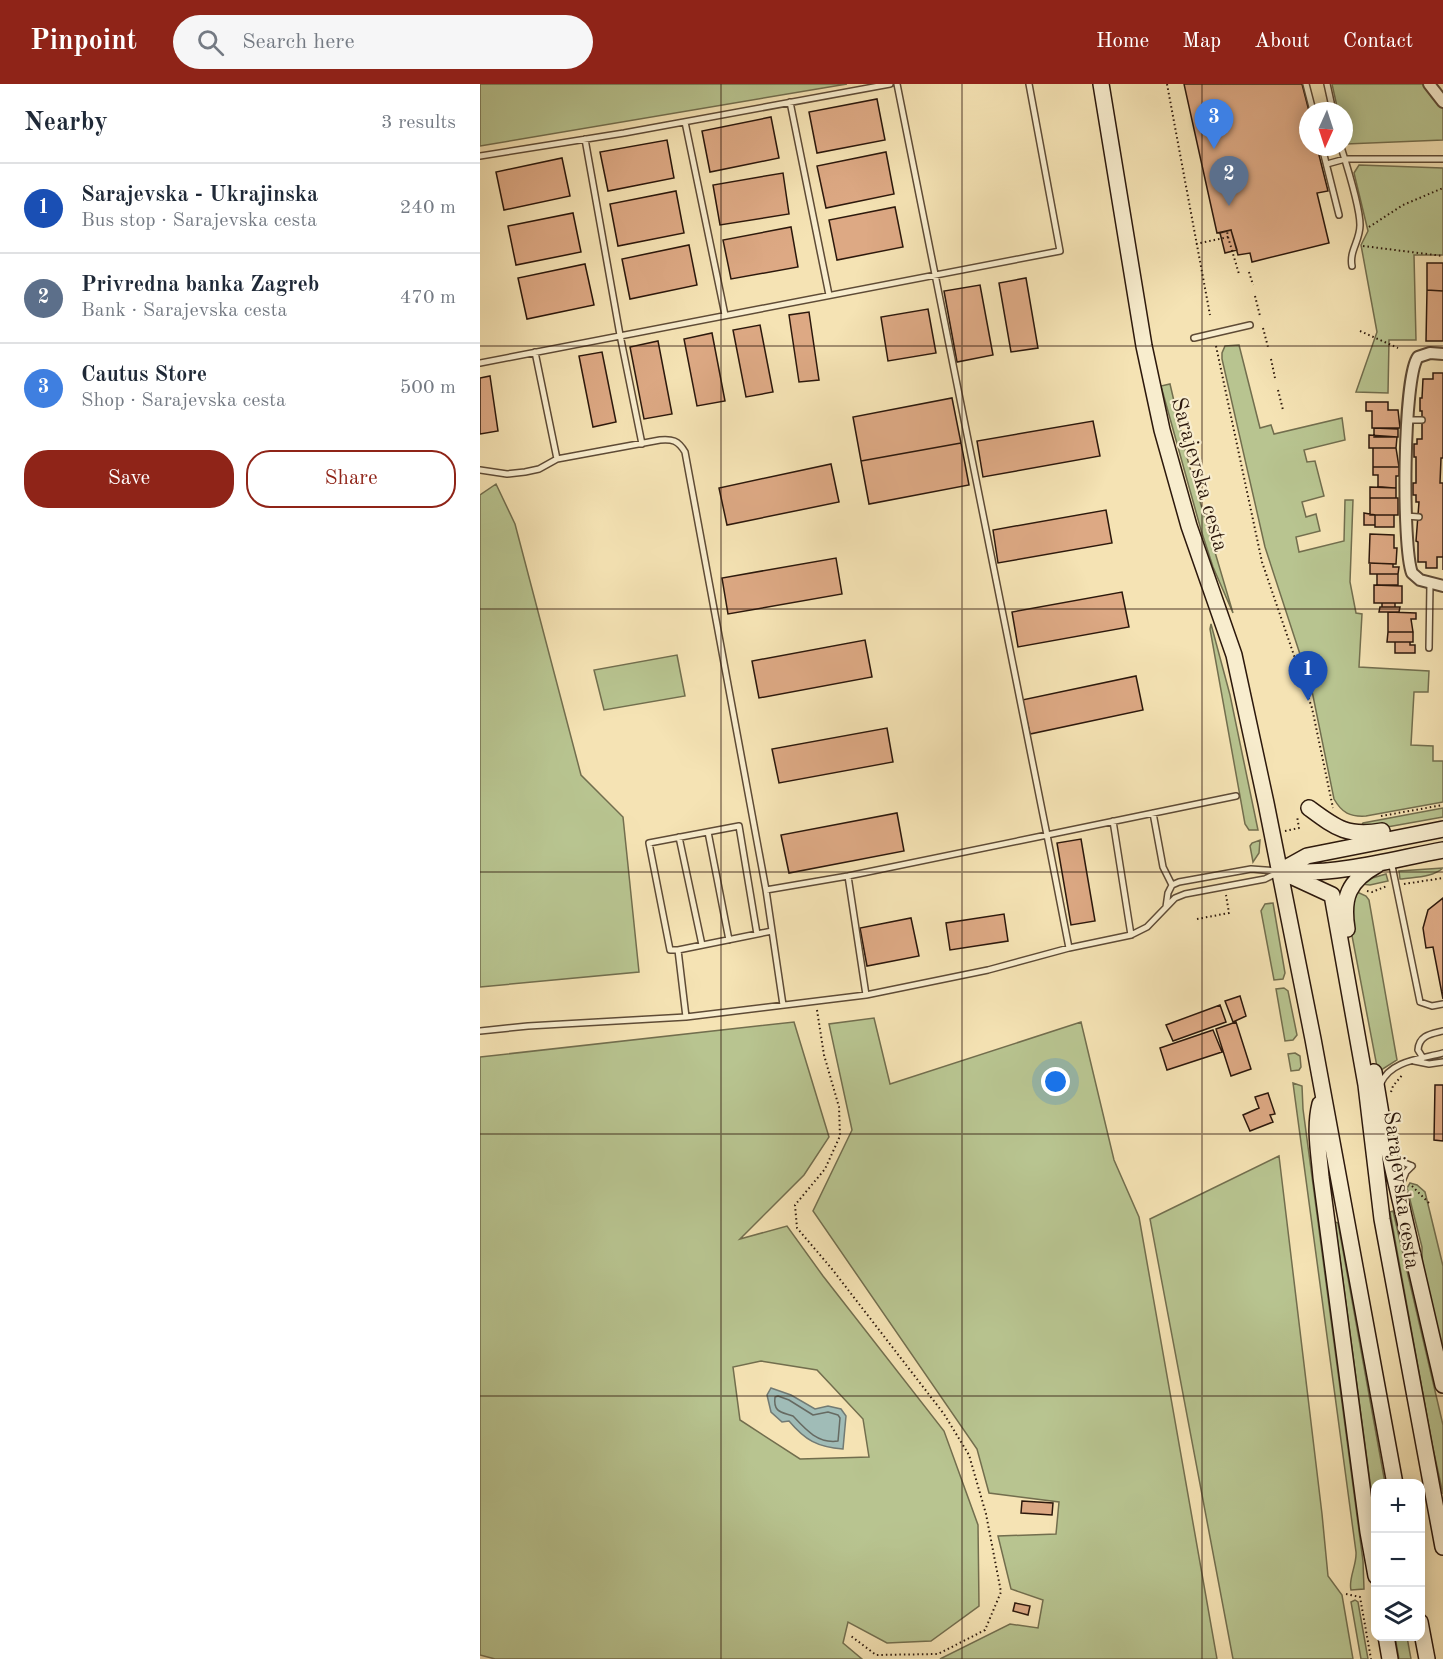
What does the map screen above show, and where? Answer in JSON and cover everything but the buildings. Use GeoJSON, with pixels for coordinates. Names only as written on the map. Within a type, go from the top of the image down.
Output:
{"type":"FeatureCollection","features":[{"type":"Feature","properties":{"kind":"main road","name":"Sarajevska cesta"},"geometry":{"type":"LineString","coordinates":[[1101,84],[1144,346],[1162,430],[1189,526],[1234,655],[1280,871],[1394,1479]]}},
{"type":"Feature","properties":{"kind":"main road"},"geometry":{"type":"LineString","coordinates":[[1309,808],[1334,827],[1348,832],[1363,834],[1406,828],[1438,830]]}},
{"type":"Feature","properties":{"kind":"main road"},"geometry":{"type":"LineString","coordinates":[[1280,871],[1307,856],[1438,830]]}},
{"type":"Feature","properties":{"kind":"main road"},"geometry":{"type":"LineString","coordinates":[[1280,871],[1311,872],[1443,850]]}},
{"type":"Feature","properties":{"kind":"main road"},"geometry":{"type":"LineString","coordinates":[[1345,971],[1350,952],[1345,915],[1347,894],[1358,879],[1388,860]]}},
{"type":"Feature","properties":{"kind":"main road","name":"Sarajevska cesta"},"geometry":{"type":"LineString","coordinates":[[1280,871],[1332,895],[1360,1053],[1382,1219],[1442,1541]]}},
{"type":"Feature","properties":{"kind":"main road"},"geometry":{"type":"LineString","coordinates":[[1360,1053],[1370,1062],[1384,1096],[1391,1155],[1443,1385]]}},
{"type":"Feature","properties":{"kind":"main road"},"geometry":{"type":"LineString","coordinates":[[1322,1095],[1317,1119],[1321,1177],[1371,1548]]}},
{"type":"Feature","properties":{"kind":"main road"},"geometry":{"type":"LineString","coordinates":[[1387,1641],[1390,1659]]}},
{"type":"Feature","properties":{"kind":"main road"},"geometry":{"type":"LineString","coordinates":[[1424,1641],[1427,1659]]}},
{"type":"Feature","properties":{"kind":"street"},"geometry":{"type":"LineString","coordinates":[[1429,84],[1443,102]]}},
{"type":"Feature","properties":{"kind":"street"},"geometry":{"type":"LineString","coordinates":[[1443,354],[1424,354],[1415,361],[1412,374],[1408,420],[1406,516],[1412,573],[1420,580],[1443,586]]}},
{"type":"Feature","properties":{"kind":"lane"},"geometry":{"type":"LineString","coordinates":[[480,156],[685,122],[890,84]]}},
{"type":"Feature","properties":{"kind":"lane"},"geometry":{"type":"LineString","coordinates":[[897,84],[1069,948]]}},
{"type":"Feature","properties":{"kind":"lane"},"geometry":{"type":"LineString","coordinates":[[480,363],[1060,251],[1029,84]]}},
{"type":"Feature","properties":{"kind":"lane"},"geometry":{"type":"LineString","coordinates":[[1306,84],[1311,102]]}},
{"type":"Feature","properties":{"kind":"lane"},"geometry":{"type":"LineString","coordinates":[[1327,84],[1331,102]]}},
{"type":"Feature","properties":{"kind":"lane"},"geometry":{"type":"LineString","coordinates":[[789,102],[829,295]]}},
{"type":"Feature","properties":{"kind":"lane"},"geometry":{"type":"LineString","coordinates":[[685,122],[725,315]]}},
{"type":"Feature","properties":{"kind":"lane"},"geometry":{"type":"LineString","coordinates":[[585,139],[642,444]]}},
{"type":"Feature","properties":{"kind":"lane"},"geometry":{"type":"LineString","coordinates":[[1325,156],[1339,214]]}},
{"type":"Feature","properties":{"kind":"lane"},"geometry":{"type":"LineString","coordinates":[[1344,156],[1360,218],[1359,234],[1350,257],[1352,266]]}},
{"type":"Feature","properties":{"kind":"lane"},"geometry":{"type":"LineString","coordinates":[[1327,164],[1345,159],[1443,159]]}},
{"type":"Feature","properties":{"kind":"lane"},"geometry":{"type":"LineString","coordinates":[[1194,338],[1250,324]]}},
{"type":"Feature","properties":{"kind":"lane"},"geometry":{"type":"LineString","coordinates":[[535,352],[557,459]]}},
{"type":"Feature","properties":{"kind":"lane"},"geometry":{"type":"LineString","coordinates":[[1408,420],[1422,420]]}},
{"type":"Feature","properties":{"kind":"lane"},"geometry":{"type":"LineString","coordinates":[[480,470],[507,474],[525,472],[539,469],[557,459],[671,440],[680,443],[685,452],[766,890],[783,1005]]}},
{"type":"Feature","properties":{"kind":"lane"},"geometry":{"type":"LineString","coordinates":[[1406,516],[1419,517]]}},
{"type":"Feature","properties":{"kind":"lane"},"geometry":{"type":"LineString","coordinates":[[1429,648],[1430,584]]}},
{"type":"Feature","properties":{"kind":"lane"},"geometry":{"type":"LineString","coordinates":[[766,890],[848,876],[1236,796]]}},
{"type":"Feature","properties":{"kind":"lane"},"geometry":{"type":"LineString","coordinates":[[1153,813],[1164,867],[1172,885]]}},
{"type":"Feature","properties":{"kind":"lane"},"geometry":{"type":"LineString","coordinates":[[1113,821],[1131,935]]}},
{"type":"Feature","properties":{"kind":"lane"},"geometry":{"type":"LineString","coordinates":[[757,934],[739,826],[649,843],[670,950],[678,950],[772,931]]}},
{"type":"Feature","properties":{"kind":"lane"},"geometry":{"type":"LineString","coordinates":[[708,832],[729,940]]}},
{"type":"Feature","properties":{"kind":"lane"},"geometry":{"type":"LineString","coordinates":[[679,837],[702,945]]}},
{"type":"Feature","properties":{"kind":"lane"},"geometry":{"type":"LineString","coordinates":[[1388,860],[1396,885],[1420,1002],[1432,1006],[1443,1004]]}},
{"type":"Feature","properties":{"kind":"lane"},"geometry":{"type":"LineString","coordinates":[[1166,907],[1172,885],[1187,880],[1251,869],[1280,871]]}},
{"type":"Feature","properties":{"kind":"lane"},"geometry":{"type":"LineString","coordinates":[[480,1031],[686,1017],[866,995],[988,970],[1069,948],[1131,935],[1147,927],[1176,898],[1185,894],[1265,879],[1280,871]]}},
{"type":"Feature","properties":{"kind":"lane"},"geometry":{"type":"LineString","coordinates":[[848,876],[866,995]]}},
{"type":"Feature","properties":{"kind":"lane"},"geometry":{"type":"LineString","coordinates":[[678,950],[686,1017]]}},
{"type":"Feature","properties":{"kind":"lane"},"geometry":{"type":"LineString","coordinates":[[1423,1058],[1418,1050],[1422,1038],[1443,1031]]}},
{"type":"Feature","properties":{"kind":"lane"},"geometry":{"type":"LineString","coordinates":[[1384,1096],[1382,1081],[1390,1070],[1443,1053]]}},
{"type":"Feature","properties":{"kind":"lane"},"geometry":{"type":"LineString","coordinates":[[1413,1061],[1429,1064],[1443,1062]]}},
{"type":"Feature","properties":{"kind":"path"},"geometry":{"type":"LineString","coordinates":[[1167,84],[1210,315]]}},
{"type":"Feature","properties":{"kind":"path"},"geometry":{"type":"LineString","coordinates":[[1364,231],[1403,206],[1443,188]]}},
{"type":"Feature","properties":{"kind":"path"},"geometry":{"type":"LineString","coordinates":[[1227,231],[1239,274]]}},
{"type":"Feature","properties":{"kind":"path"},"geometry":{"type":"LineString","coordinates":[[1196,244],[1228,237]]}},
{"type":"Feature","properties":{"kind":"path"},"geometry":{"type":"LineString","coordinates":[[1359,246],[1443,256]]}},
{"type":"Feature","properties":{"kind":"path"},"geometry":{"type":"LineString","coordinates":[[1249,272],[1252,285]]}},
{"type":"Feature","properties":{"kind":"path"},"geometry":{"type":"LineString","coordinates":[[1198,298],[1206,296]]}},
{"type":"Feature","properties":{"kind":"path"},"geometry":{"type":"LineString","coordinates":[[1255,296],[1260,316]]}},
{"type":"Feature","properties":{"kind":"path"},"geometry":{"type":"LineString","coordinates":[[1263,328],[1268,347]]}},
{"type":"Feature","properties":{"kind":"path"},"geometry":{"type":"LineString","coordinates":[[1360,331],[1398,348]]}},
{"type":"Feature","properties":{"kind":"path"},"geometry":{"type":"LineString","coordinates":[[1216,346],[1262,562],[1312,708],[1334,811]]}},
{"type":"Feature","properties":{"kind":"path"},"geometry":{"type":"LineString","coordinates":[[1271,358],[1275,378]]}},
{"type":"Feature","properties":{"kind":"path"},"geometry":{"type":"LineString","coordinates":[[1278,390],[1283,410]]}},
{"type":"Feature","properties":{"kind":"path"},"geometry":{"type":"LineString","coordinates":[[1380,816],[1443,805]]}},
{"type":"Feature","properties":{"kind":"path"},"geometry":{"type":"LineString","coordinates":[[1371,892],[1396,885],[1443,878]]}},
{"type":"Feature","properties":{"kind":"path"},"geometry":{"type":"LineString","coordinates":[[1197,919],[1229,913],[1225,892]]}},
{"type":"Feature","properties":{"kind":"path"},"geometry":{"type":"LineString","coordinates":[[816,1001],[824,1055],[839,1107],[840,1136],[825,1169],[795,1205],[797,1228],[832,1269],[944,1414],[969,1455],[986,1514],[1001,1592],[985,1630],[938,1654],[876,1654],[851,1636]]}},
{"type":"Feature","properties":{"kind":"path"},"geometry":{"type":"LineString","coordinates":[[1384,1096],[1406,1070]]}},
{"type":"Feature","properties":{"kind":"path"},"geometry":{"type":"LineString","coordinates":[[1409,1183],[1431,1205]]}},
{"type":"Feature","properties":{"kind":"path"},"geometry":{"type":"LineString","coordinates":[[1346,1594],[1360,1597],[1371,1659]]}},
{"type":"Feature","properties":{"kind":"green space"},"geometry":{"type":"Polygon","coordinates":[[[480,84],[847,84],[480,146],[480,84]]]}},
{"type":"Feature","properties":{"kind":"green space"},"geometry":{"type":"Polygon","coordinates":[[[1332,84],[1426,84],[1434,99],[1443,107],[1443,140],[1353,144],[1353,102],[1336,102],[1332,84]]]}},
{"type":"Feature","properties":{"kind":"green space"},"geometry":{"type":"Polygon","coordinates":[[[1359,165],[1443,168],[1443,255],[1414,255],[1416,340],[1389,340],[1388,393],[1356,392],[1377,332],[1361,245],[1368,231],[1354,173],[1359,165]]]}},
{"type":"Feature","properties":{"kind":"green space"},"geometry":{"type":"Polygon","coordinates":[[[1239,345],[1260,428],[1271,425],[1274,434],[1342,418],[1345,440],[1304,450],[1307,462],[1315,461],[1324,496],[1302,502],[1306,517],[1316,514],[1320,531],[1296,537],[1299,552],[1344,541],[1345,500],[1353,500],[1350,582],[1356,613],[1362,614],[1359,667],[1429,671],[1428,692],[1414,692],[1411,745],[1433,746],[1433,761],[1443,761],[1443,802],[1360,816],[1347,813],[1334,799],[1312,691],[1265,547],[1222,359],[1225,346],[1239,345]]]}},
{"type":"Feature","properties":{"kind":"green space"},"geometry":{"type":"Polygon","coordinates":[[[1170,384],[1188,461],[1233,613],[1213,567],[1201,530],[1161,386],[1170,384]]]}},
{"type":"Feature","properties":{"kind":"green space"},"geometry":{"type":"Polygon","coordinates":[[[496,484],[515,524],[581,775],[623,817],[639,972],[480,987],[480,495],[496,484]]]}},
{"type":"Feature","properties":{"kind":"green space"},"geometry":{"type":"Polygon","coordinates":[[[1211,624],[1230,695],[1258,830],[1249,830],[1245,824],[1210,629],[1211,624]]]}},
{"type":"Feature","properties":{"kind":"green space"},"geometry":{"type":"Polygon","coordinates":[[[677,655],[685,696],[604,710],[594,670],[677,655]]]}},
{"type":"Feature","properties":{"kind":"green space"},"geometry":{"type":"Polygon","coordinates":[[[1443,808],[1443,817],[1376,829],[1360,828],[1363,823],[1443,808]]]}},
{"type":"Feature","properties":{"kind":"green space"},"geometry":{"type":"Polygon","coordinates":[[[1260,840],[1259,853],[1253,862],[1250,846],[1260,840]]]}},
{"type":"Feature","properties":{"kind":"green space"},"geometry":{"type":"Polygon","coordinates":[[[1443,868],[1429,875],[1400,879],[1399,871],[1443,868]]]}},
{"type":"Feature","properties":{"kind":"green space"},"geometry":{"type":"Polygon","coordinates":[[[1386,874],[1388,881],[1370,885],[1361,884],[1369,879],[1386,874]]]}},
{"type":"Feature","properties":{"kind":"green space"},"geometry":{"type":"Polygon","coordinates":[[[1355,891],[1369,900],[1397,1060],[1378,1072],[1349,920],[1355,891]]]}},
{"type":"Feature","properties":{"kind":"green space"},"geometry":{"type":"Polygon","coordinates":[[[1273,903],[1285,973],[1283,979],[1274,980],[1261,911],[1265,904],[1273,903]]]}},
{"type":"Feature","properties":{"kind":"green space"},"geometry":{"type":"Polygon","coordinates":[[[1284,988],[1288,991],[1297,1035],[1293,1040],[1285,1041],[1276,989],[1284,988]]]}},
{"type":"Feature","properties":{"kind":"green space"},"geometry":{"type":"Polygon","coordinates":[[[874,1018],[890,1084],[1081,1022],[1114,1160],[1139,1217],[1217,1659],[940,1659],[1010,1624],[1038,1628],[1043,1600],[1011,1589],[998,1536],[1056,1534],[1059,1502],[989,1493],[977,1449],[813,1211],[852,1130],[829,1024],[874,1018]]]}},
{"type":"Feature","properties":{"kind":"green space"},"geometry":{"type":"Polygon","coordinates":[[[794,1022],[829,1137],[804,1175],[740,1239],[787,1226],[823,1276],[944,1431],[978,1525],[979,1606],[931,1641],[887,1643],[848,1622],[843,1643],[862,1659],[495,1659],[480,1655],[480,1057],[794,1022]],[[761,1361],[733,1367],[740,1420],[800,1459],[869,1457],[863,1419],[817,1370],[761,1361]]]}},
{"type":"Feature","properties":{"kind":"green space"},"geometry":{"type":"Polygon","coordinates":[[[1295,1053],[1300,1056],[1301,1067],[1299,1070],[1291,1071],[1288,1054],[1295,1053]]]}},
{"type":"Feature","properties":{"kind":"green space"},"geometry":{"type":"Polygon","coordinates":[[[1293,1083],[1302,1086],[1303,1109],[1363,1561],[1364,1589],[1351,1590],[1350,1586],[1356,1552],[1293,1083]]]}},
{"type":"Feature","properties":{"kind":"green space"},"geometry":{"type":"Polygon","coordinates":[[[1279,1156],[1328,1576],[1342,1595],[1353,1659],[1233,1659],[1150,1219],[1279,1156]]]}},
{"type":"Feature","properties":{"kind":"green space"},"geometry":{"type":"Polygon","coordinates":[[[1410,1183],[1417,1185],[1425,1192],[1443,1266],[1443,1354],[1422,1267],[1422,1247],[1407,1188],[1410,1183]]]}},
{"type":"Feature","properties":{"kind":"green space"},"geometry":{"type":"Polygon","coordinates":[[[1393,1211],[1443,1425],[1443,1494],[1390,1212],[1393,1211]]]}},
{"type":"Feature","properties":{"kind":"green space"},"geometry":{"type":"Polygon","coordinates":[[[1335,1222],[1338,1223],[1384,1479],[1371,1479],[1371,1489],[1335,1222]]]}},
{"type":"Feature","properties":{"kind":"green space"},"geometry":{"type":"Polygon","coordinates":[[[1355,1600],[1358,1602],[1368,1659],[1361,1659],[1351,1602],[1355,1600]]]}},
{"type":"Feature","properties":{"kind":"green space"},"geometry":{"type":"Polygon","coordinates":[[[1396,1641],[1408,1641],[1411,1659],[1399,1659],[1396,1641]]]}},
{"type":"Feature","properties":{"kind":"water"},"geometry":{"type":"Polygon","coordinates":[[[771,1388],[791,1395],[815,1409],[828,1406],[841,1409],[846,1416],[843,1449],[812,1441],[789,1421],[782,1422],[771,1412],[767,1395],[771,1388]]]}},
{"type":"Feature","properties":{"kind":"place","name":"Cautus Store"},"geometry":{"type":"Point","coordinates":[1214,149]}},
{"type":"Feature","properties":{"kind":"place","name":"Privredna banka Zagreb"},"geometry":{"type":"Point","coordinates":[1229,206]}},
{"type":"Feature","properties":{"kind":"place","name":"Sarajevska - Ukrajinska"},"geometry":{"type":"Point","coordinates":[1308,701]}}]}
